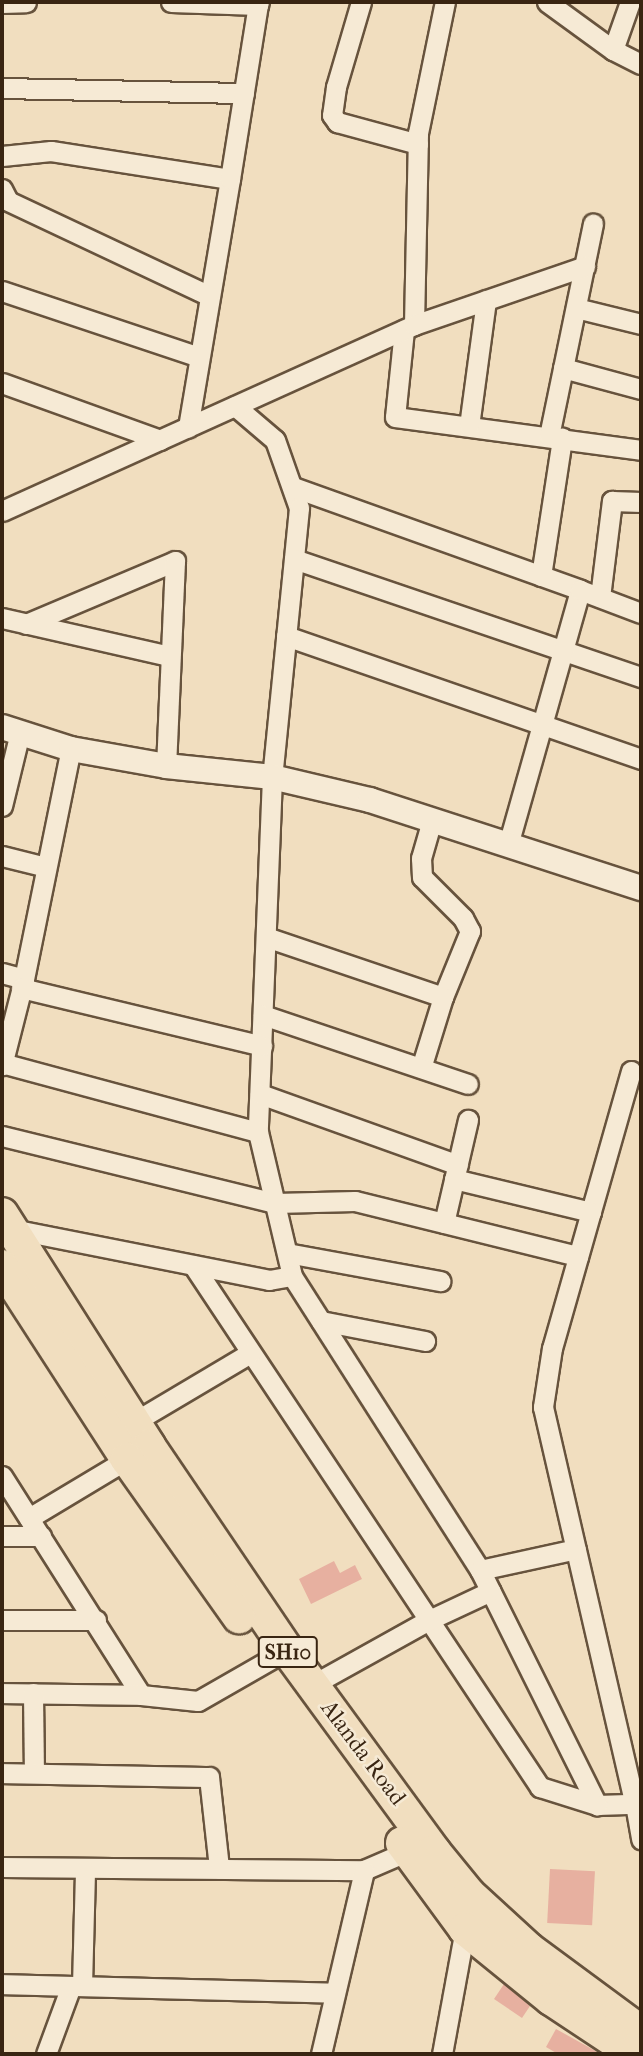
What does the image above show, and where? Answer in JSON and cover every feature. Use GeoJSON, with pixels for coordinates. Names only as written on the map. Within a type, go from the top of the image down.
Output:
{"type":"FeatureCollection","features":[{"type":"Feature","properties":{"kind":"main road","name":"Alanda Road"},"geometry":{"type":"LineString","coordinates":[[7,1221],[278,1655],[312,1685],[421,1851],[465,1929],[551,1999],[634,2054]]}},
{"type":"Feature","properties":{"kind":"main road","name":"Alanda Road"},"geometry":{"type":"LineString","coordinates":[[2,1266],[127,1459],[278,1655],[421,1851],[529,1949],[641,2032]]}},
{"type":"Feature","properties":{"kind":"street"},"geometry":{"type":"LineString","coordinates":[[2,3],[26,2]]}},
{"type":"Feature","properties":{"kind":"street"},"geometry":{"type":"LineString","coordinates":[[171,2],[258,4],[188,427]]}},
{"type":"Feature","properties":{"kind":"street"},"geometry":{"type":"LineString","coordinates":[[361,2],[336,88],[332,115],[337,122],[418,144]]}},
{"type":"Feature","properties":{"kind":"street"},"geometry":{"type":"LineString","coordinates":[[445,2],[418,144],[409,328],[395,417],[641,450]]}},
{"type":"Feature","properties":{"kind":"street"},"geometry":{"type":"LineString","coordinates":[[547,2],[613,50],[641,64]]}},
{"type":"Feature","properties":{"kind":"street"},"geometry":{"type":"LineString","coordinates":[[613,50],[630,2]]}},
{"type":"Feature","properties":{"kind":"street"},"geometry":{"type":"LineString","coordinates":[[2,88],[244,93]]}},
{"type":"Feature","properties":{"kind":"street"},"geometry":{"type":"LineString","coordinates":[[2,156],[51,151],[230,179]]}},
{"type":"Feature","properties":{"kind":"street"},"geometry":{"type":"LineString","coordinates":[[4,199],[208,295]]}},
{"type":"Feature","properties":{"kind":"street"},"geometry":{"type":"LineString","coordinates":[[541,576],[563,368],[593,223]]}},
{"type":"Feature","properties":{"kind":"street"},"geometry":{"type":"LineString","coordinates":[[2,511],[409,328],[584,266]]}},
{"type":"Feature","properties":{"kind":"street"},"geometry":{"type":"LineString","coordinates":[[2,291],[199,357]]}},
{"type":"Feature","properties":{"kind":"street"},"geometry":{"type":"LineString","coordinates":[[469,426],[486,300]]}},
{"type":"Feature","properties":{"kind":"street"},"geometry":{"type":"LineString","coordinates":[[576,308],[641,324]]}},
{"type":"Feature","properties":{"kind":"street"},"geometry":{"type":"LineString","coordinates":[[563,368],[641,388]]}},
{"type":"Feature","properties":{"kind":"street"},"geometry":{"type":"LineString","coordinates":[[2,383],[160,440]]}},
{"type":"Feature","properties":{"kind":"street"},"geometry":{"type":"LineString","coordinates":[[235,406],[265,428],[275,440],[299,508],[272,776],[258,1132],[292,1276],[480,1570],[597,1805]]}},
{"type":"Feature","properties":{"kind":"street"},"geometry":{"type":"LineString","coordinates":[[293,487],[641,613]]}},
{"type":"Feature","properties":{"kind":"street"},"geometry":{"type":"LineString","coordinates":[[600,597],[611,501],[641,502]]}},
{"type":"Feature","properties":{"kind":"street"},"geometry":{"type":"LineString","coordinates":[[294,559],[641,677]]}},
{"type":"Feature","properties":{"kind":"street"},"geometry":{"type":"LineString","coordinates":[[26,624],[175,561],[166,766]]}},
{"type":"Feature","properties":{"kind":"street"},"geometry":{"type":"LineString","coordinates":[[508,845],[580,590]]}},
{"type":"Feature","properties":{"kind":"street"},"geometry":{"type":"LineString","coordinates":[[2,618],[169,656]]}},
{"type":"Feature","properties":{"kind":"street"},"geometry":{"type":"LineString","coordinates":[[286,636],[641,759]]}},
{"type":"Feature","properties":{"kind":"street"},"geometry":{"type":"LineString","coordinates":[[2,806],[11,729],[71,749],[166,766],[272,776],[370,800],[641,888]]}},
{"type":"Feature","properties":{"kind":"street"},"geometry":{"type":"LineString","coordinates":[[71,749],[23,983],[2,1064],[258,1132]]}},
{"type":"Feature","properties":{"kind":"street"},"geometry":{"type":"LineString","coordinates":[[421,1068],[443,997],[470,931],[468,924],[422,877],[421,858],[432,820]]}},
{"type":"Feature","properties":{"kind":"street"},"geometry":{"type":"LineString","coordinates":[[2,856],[46,867]]}},
{"type":"Feature","properties":{"kind":"street"},"geometry":{"type":"LineString","coordinates":[[266,937],[443,997]]}},
{"type":"Feature","properties":{"kind":"street"},"geometry":{"type":"LineString","coordinates":[[2,973],[23,983],[262,1046]]}},
{"type":"Feature","properties":{"kind":"street"},"geometry":{"type":"LineString","coordinates":[[263,1015],[468,1084]]}},
{"type":"Feature","properties":{"kind":"street"},"geometry":{"type":"LineString","coordinates":[[631,1071],[552,1348],[542,1407],[636,1797],[641,1839]]}},
{"type":"Feature","properties":{"kind":"street"},"geometry":{"type":"LineString","coordinates":[[260,1094],[456,1172],[591,1212]]}},
{"type":"Feature","properties":{"kind":"street"},"geometry":{"type":"LineString","coordinates":[[444,1223],[468,1120]]}},
{"type":"Feature","properties":{"kind":"street"},"geometry":{"type":"LineString","coordinates":[[2,1136],[275,1203],[355,1202],[578,1256]]}},
{"type":"Feature","properties":{"kind":"street"},"geometry":{"type":"LineString","coordinates":[[7,1221],[269,1280],[292,1276]]}},
{"type":"Feature","properties":{"kind":"street"},"geometry":{"type":"LineString","coordinates":[[287,1253],[440,1281]]}},
{"type":"Feature","properties":{"kind":"street"},"geometry":{"type":"LineString","coordinates":[[193,1265],[540,1787],[597,1805],[636,1797]]}},
{"type":"Feature","properties":{"kind":"street"},"geometry":{"type":"LineString","coordinates":[[321,1321],[425,1341]]}},
{"type":"Feature","properties":{"kind":"street"},"geometry":{"type":"LineString","coordinates":[[134,1422],[250,1353]]}},
{"type":"Feature","properties":{"kind":"street"},"geometry":{"type":"LineString","coordinates":[[29,1518],[127,1459]]}},
{"type":"Feature","properties":{"kind":"street"},"geometry":{"type":"LineString","coordinates":[[4,1481],[96,1620],[141,1695]]}},
{"type":"Feature","properties":{"kind":"street"},"geometry":{"type":"LineString","coordinates":[[2,1536],[41,1535]]}},
{"type":"Feature","properties":{"kind":"street"},"geometry":{"type":"LineString","coordinates":[[480,1570],[576,1549]]}},
{"type":"Feature","properties":{"kind":"street"},"geometry":{"type":"LineString","coordinates":[[312,1685],[429,1620],[491,1591]]}},
{"type":"Feature","properties":{"kind":"street"},"geometry":{"type":"LineString","coordinates":[[2,1619],[96,1620]]}},
{"type":"Feature","properties":{"kind":"street"},"geometry":{"type":"LineString","coordinates":[[2,1693],[141,1695],[198,1701],[278,1655]]}},
{"type":"Feature","properties":{"kind":"street"},"geometry":{"type":"LineString","coordinates":[[33,1693],[34,1772]]}},
{"type":"Feature","properties":{"kind":"street"},"geometry":{"type":"LineString","coordinates":[[2,1773],[209,1777],[219,1868]]}},
{"type":"Feature","properties":{"kind":"street"},"geometry":{"type":"LineString","coordinates":[[2,1867],[85,1870],[363,1870],[421,1851]]}},
{"type":"Feature","properties":{"kind":"street"},"geometry":{"type":"LineString","coordinates":[[46,2054],[77,1986],[85,1870]]}},
{"type":"Feature","properties":{"kind":"street"},"geometry":{"type":"LineString","coordinates":[[321,2054],[363,1870]]}},
{"type":"Feature","properties":{"kind":"street"},"geometry":{"type":"LineString","coordinates":[[442,2054],[465,1929]]}},
{"type":"Feature","properties":{"kind":"street"},"geometry":{"type":"LineString","coordinates":[[2,1984],[335,1993]]}},
{"type":"Feature","properties":{"kind":"building"},"geometry":{"type":"Polygon","coordinates":[[[334,1561],[340,1573],[355,1565],[362,1579],[311,1604],[299,1579],[334,1561]]]}},
{"type":"Feature","properties":{"kind":"building"},"geometry":{"type":"Polygon","coordinates":[[[550,1869],[595,1871],[592,1925],[547,1923],[550,1869]]]}},
{"type":"Feature","properties":{"kind":"building"},"geometry":{"type":"Polygon","coordinates":[[[504,1984],[530,2006],[522,2018],[494,1999],[504,1984]]]}},
{"type":"Feature","properties":{"kind":"building"},"geometry":{"type":"Polygon","coordinates":[[[556,2029],[601,2054],[558,2054],[546,2047],[556,2029]]]}}]}
